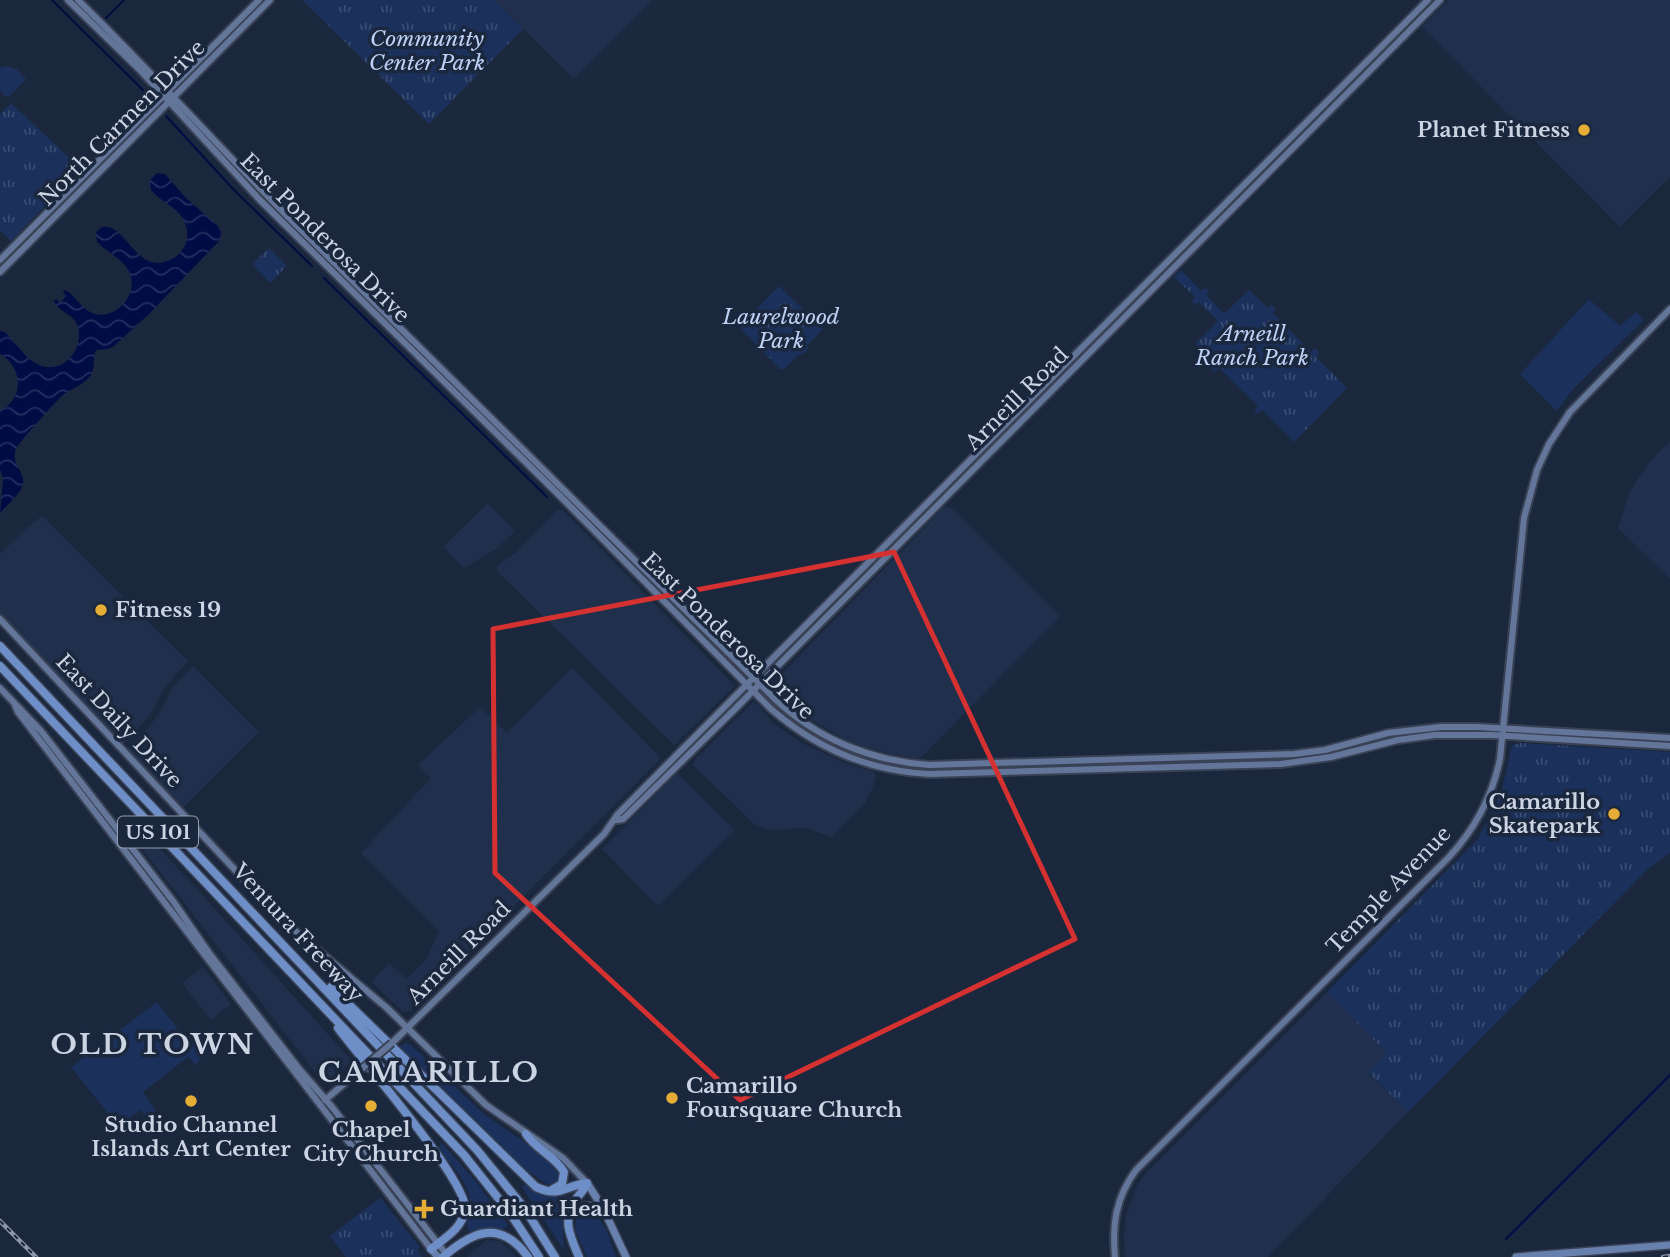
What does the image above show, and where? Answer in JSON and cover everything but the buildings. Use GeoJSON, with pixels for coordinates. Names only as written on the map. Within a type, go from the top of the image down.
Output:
{"type":"FeatureCollection","features":[{"type":"Feature","properties":{"kind":"highway","name":"Ventura Freeway"},"geometry":{"type":"LineString","coordinates":[[0,646],[311,972],[494,1170],[525,1209],[555,1257]]}},
{"type":"Feature","properties":{"kind":"highway","name":"Ventura Freeway"},"geometry":{"type":"LineString","coordinates":[[0,666],[464,1155],[510,1213],[539,1257]]}},
{"type":"Feature","properties":{"kind":"highway"},"geometry":{"type":"LineString","coordinates":[[311,972],[342,996],[536,1186],[548,1191],[563,1192],[577,1184],[587,1183],[572,1205],[568,1217],[569,1233],[579,1257]]}},
{"type":"Feature","properties":{"kind":"highway"},"geometry":{"type":"LineString","coordinates":[[316,998],[402,1107],[461,1191],[465,1210],[462,1218],[452,1233],[435,1247]]}},
{"type":"Feature","properties":{"kind":"highway"},"geometry":{"type":"LineString","coordinates":[[526,1134],[531,1142],[564,1172],[560,1185],[548,1191]]}},
{"type":"Feature","properties":{"kind":"highway"},"geometry":{"type":"LineString","coordinates":[[568,1217],[580,1207],[603,1208]]}},
{"type":"Feature","properties":{"kind":"highway"},"geometry":{"type":"LineString","coordinates":[[444,1256],[471,1236],[491,1233],[512,1241],[528,1257]]}},
{"type":"Feature","properties":{"kind":"main road","name":"East Ponderosa Drive"},"geometry":{"type":"LineString","coordinates":[[68,0],[166,93],[760,683],[802,722],[853,749],[888,760],[929,765],[1247,756],[1325,750],[1410,730],[1441,727],[1670,746]]}},
{"type":"Feature","properties":{"kind":"main road","name":"East Ponderosa Drive"},"geometry":{"type":"LineString","coordinates":[[78,0],[166,93]]}},
{"type":"Feature","properties":{"kind":"main road","name":"North Carmen Drive"},"geometry":{"type":"LineString","coordinates":[[0,260],[259,0]]}},
{"type":"Feature","properties":{"kind":"main road","name":"North Carmen Drive"},"geometry":{"type":"LineString","coordinates":[[0,272],[270,0]]}},
{"type":"Feature","properties":{"kind":"main road","name":"Arneill Road"},"geometry":{"type":"LineString","coordinates":[[617,820],[618,814],[1428,0]]}},
{"type":"Feature","properties":{"kind":"main road","name":"Arneill Road"},"geometry":{"type":"LineString","coordinates":[[323,1101],[399,1037],[617,820],[623,818],[753,690],[1440,0]]}},
{"type":"Feature","properties":{"kind":"main road","name":"East Ponderosa Drive"},"geometry":{"type":"LineString","coordinates":[[172,99],[260,200],[753,690],[796,730],[849,758],[895,770],[929,774],[981,773],[1281,764],[1331,757],[1398,740],[1435,735],[1503,732],[1670,738]]}},
{"type":"Feature","properties":{"kind":"main road","name":"Temple Avenue"},"geometry":{"type":"LineString","coordinates":[[1115,1257],[1116,1210],[1133,1175],[1179,1125],[1456,849],[1471,830],[1490,792],[1500,759],[1524,518],[1537,470],[1549,444],[1570,412],[1670,309]]}},
{"type":"Feature","properties":{"kind":"main road","name":"East Daily Drive"},"geometry":{"type":"LineString","coordinates":[[0,619],[269,908],[408,1028],[486,1105],[563,1158],[587,1183],[603,1208],[626,1257]]}},
{"type":"Feature","properties":{"kind":"main road"},"geometry":{"type":"LineString","coordinates":[[0,688],[50,743],[444,1256]]}},
{"type":"Feature","properties":{"kind":"main road"},"geometry":{"type":"LineString","coordinates":[[832,750],[845,752],[853,749]]}},
{"type":"Feature","properties":{"kind":"main road"},"geometry":{"type":"LineString","coordinates":[[323,1101],[359,1142],[435,1247]]}},
{"type":"Feature","properties":{"kind":"main road"},"geometry":{"type":"LineString","coordinates":[[1516,1257],[1670,1245]]}},
{"type":"Feature","properties":{"kind":"highlighted area"},"geometry":{"type":"Polygon","coordinates":[[[894,552],[1075,939],[740,1100],[495,873],[493,629],[894,552]]]}},
{"type":"Feature","properties":{"kind":"shaded area"},"geometry":{"type":"Polygon","coordinates":[[[494,0],[653,0],[574,79],[494,0]]]}},
{"type":"Feature","properties":{"kind":"shaded area"},"geometry":{"type":"Polygon","coordinates":[[[1448,0],[1670,0],[1670,177],[1620,227],[1422,27],[1448,0]]]}},
{"type":"Feature","properties":{"kind":"shaded area"},"geometry":{"type":"Polygon","coordinates":[[[1670,441],[1670,579],[1618,528],[1629,494],[1637,480],[1650,461],[1670,441]]]}},
{"type":"Feature","properties":{"kind":"shaded area"},"geometry":{"type":"Polygon","coordinates":[[[488,503],[515,531],[496,549],[464,568],[443,547],[488,503]]]}},
{"type":"Feature","properties":{"kind":"shaded area"},"geometry":{"type":"Polygon","coordinates":[[[945,506],[951,508],[1060,617],[919,759],[864,748],[847,741],[799,712],[771,685],[945,506]]]}},
{"type":"Feature","properties":{"kind":"shaded area"},"geometry":{"type":"Polygon","coordinates":[[[557,510],[563,510],[735,686],[674,745],[497,571],[497,566],[516,552],[557,510]]]}},
{"type":"Feature","properties":{"kind":"shaded area"},"geometry":{"type":"Polygon","coordinates":[[[42,516],[188,661],[164,688],[150,715],[122,746],[0,613],[0,554],[42,516]]]}},
{"type":"Feature","properties":{"kind":"shaded area"},"geometry":{"type":"Polygon","coordinates":[[[193,666],[259,732],[183,808],[125,750],[149,727],[173,687],[193,666]]]}},
{"type":"Feature","properties":{"kind":"shaded area"},"geometry":{"type":"Polygon","coordinates":[[[572,668],[661,758],[410,1011],[403,1012],[371,982],[389,963],[407,979],[426,960],[439,931],[361,853],[431,778],[418,765],[480,707],[507,733],[572,668]]]}},
{"type":"Feature","properties":{"kind":"shaded area"},"geometry":{"type":"Polygon","coordinates":[[[753,702],[758,704],[772,722],[800,742],[876,775],[865,803],[832,837],[805,828],[771,830],[755,825],[693,765],[695,759],[753,702]]]}},
{"type":"Feature","properties":{"kind":"shaded area"},"geometry":{"type":"Polygon","coordinates":[[[677,773],[735,830],[658,906],[602,849],[677,773]]]}},
{"type":"Feature","properties":{"kind":"shaded area"},"geometry":{"type":"Polygon","coordinates":[[[137,828],[152,840],[352,1061],[325,1085],[130,833],[137,828]]]}},
{"type":"Feature","properties":{"kind":"shaded area"},"geometry":{"type":"Polygon","coordinates":[[[203,967],[231,1004],[211,1020],[182,983],[203,967]]]}},
{"type":"Feature","properties":{"kind":"shaded area"},"geometry":{"type":"Polygon","coordinates":[[[1327,992],[1388,1053],[1368,1073],[1408,1112],[1268,1257],[1125,1257],[1126,1215],[1138,1183],[1327,992]]]}},
{"type":"Feature","properties":{"kind":"shaded area"},"geometry":{"type":"Polygon","coordinates":[[[486,1240],[500,1241],[517,1257],[467,1257],[486,1240]]]}},
{"type":"Feature","properties":{"kind":"green space","name":"Community Center Park"},"geometry":{"type":"Polygon","coordinates":[[[302,0],[494,0],[523,29],[429,124],[302,0]]]}},
{"type":"Feature","properties":{"kind":"green space"},"geometry":{"type":"Polygon","coordinates":[[[7,66],[16,69],[26,79],[10,96],[5,96],[0,91],[0,68],[7,66]]]}},
{"type":"Feature","properties":{"kind":"green space"},"geometry":{"type":"Polygon","coordinates":[[[11,103],[81,169],[11,241],[0,230],[0,114],[11,103]]]}},
{"type":"Feature","properties":{"kind":"green space"},"geometry":{"type":"Polygon","coordinates":[[[269,248],[287,266],[270,283],[252,264],[269,248]]]}},
{"type":"Feature","properties":{"kind":"green space","name":"Arneill Ranch Park"},"geometry":{"type":"Polygon","coordinates":[[[1181,270],[1201,291],[1205,288],[1209,291],[1206,295],[1224,314],[1249,290],[1268,308],[1272,305],[1276,309],[1273,313],[1311,352],[1315,348],[1320,353],[1316,357],[1347,388],[1294,442],[1262,410],[1257,414],[1254,411],[1258,406],[1219,368],[1214,372],[1211,368],[1215,364],[1195,344],[1218,321],[1199,302],[1196,305],[1192,301],[1195,297],[1174,277],[1181,270]]]}},
{"type":"Feature","properties":{"kind":"green space","name":"Laurelwood Park"},"geometry":{"type":"Polygon","coordinates":[[[779,286],[823,329],[808,345],[807,352],[797,356],[784,369],[780,369],[740,328],[779,286]]]}},
{"type":"Feature","properties":{"kind":"green space"},"geometry":{"type":"Polygon","coordinates":[[[1589,299],[1620,326],[1636,312],[1644,320],[1574,388],[1557,411],[1520,374],[1589,299]]]}},
{"type":"Feature","properties":{"kind":"green space"},"geometry":{"type":"Polygon","coordinates":[[[1519,743],[1670,752],[1670,853],[1648,869],[1408,1112],[1368,1072],[1387,1053],[1327,992],[1480,837],[1500,793],[1511,748],[1519,743]]]}},
{"type":"Feature","properties":{"kind":"green space"},"geometry":{"type":"Polygon","coordinates":[[[157,1002],[188,1042],[197,1041],[205,1052],[196,1065],[188,1057],[143,1092],[156,1111],[147,1118],[140,1110],[118,1126],[71,1067],[157,1002]]]}},
{"type":"Feature","properties":{"kind":"green space"},"geometry":{"type":"Polygon","coordinates":[[[406,1043],[484,1114],[557,1165],[557,1181],[547,1184],[525,1169],[399,1047],[406,1043]]]}},
{"type":"Feature","properties":{"kind":"green space"},"geometry":{"type":"Polygon","coordinates":[[[442,1143],[477,1183],[508,1225],[502,1231],[483,1229],[469,1232],[467,1224],[470,1204],[466,1186],[437,1148],[442,1143]]]}},
{"type":"Feature","properties":{"kind":"green space"},"geometry":{"type":"Polygon","coordinates":[[[526,1184],[545,1195],[568,1196],[562,1216],[564,1250],[522,1187],[526,1184]]]}},
{"type":"Feature","properties":{"kind":"green space"},"geometry":{"type":"Polygon","coordinates":[[[380,1198],[420,1247],[417,1250],[422,1257],[346,1257],[330,1236],[380,1198]]]}},
{"type":"Feature","properties":{"kind":"green space"},"geometry":{"type":"Polygon","coordinates":[[[584,1210],[591,1212],[602,1222],[616,1257],[587,1257],[575,1230],[576,1216],[584,1210]]]}},
{"type":"Feature","properties":{"kind":"water"},"geometry":{"type":"Polygon","coordinates":[[[157,173],[165,174],[186,198],[218,226],[221,232],[220,240],[149,314],[114,346],[96,350],[91,375],[82,384],[64,394],[20,443],[15,458],[23,478],[22,487],[0,513],[3,479],[0,469],[0,410],[14,398],[18,383],[13,367],[0,354],[0,331],[5,332],[24,354],[37,364],[56,366],[71,358],[78,342],[77,324],[54,301],[56,299],[60,303],[66,296],[63,292],[65,290],[92,313],[109,313],[124,304],[132,280],[122,262],[97,242],[96,232],[102,227],[111,228],[118,233],[140,256],[149,261],[158,263],[179,254],[187,240],[186,226],[179,213],[151,190],[150,180],[157,173]]]}},
{"type":"Feature","properties":{"kind":"waterway"},"geometry":{"type":"LineString","coordinates":[[52,0],[151,98]]}},
{"type":"Feature","properties":{"kind":"waterway"},"geometry":{"type":"LineString","coordinates":[[106,18],[124,0]]}},
{"type":"Feature","properties":{"kind":"waterway"},"geometry":{"type":"LineString","coordinates":[[166,116],[234,190],[312,266]]}},
{"type":"Feature","properties":{"kind":"waterway"},"geometry":{"type":"LineString","coordinates":[[324,278],[547,497]]}},
{"type":"Feature","properties":{"kind":"waterway"},"geometry":{"type":"LineString","coordinates":[[1506,1239],[1670,1075]]}},
{"type":"Feature","properties":{"kind":"railway"},"geometry":{"type":"LineString","coordinates":[[0,1221],[36,1257]]}},
{"type":"Feature","properties":{"kind":"railway"},"geometry":{"type":"LineString","coordinates":[[1663,1257],[1670,1256]]}},
{"type":"Feature","properties":{"kind":"place","name":"Planet Fitness"},"geometry":{"type":"Point","coordinates":[1584,130]}},
{"type":"Feature","properties":{"kind":"place","name":"Fitness 19"},"geometry":{"type":"Point","coordinates":[101,610]}},
{"type":"Feature","properties":{"kind":"place","name":"Camarillo Skatepark"},"geometry":{"type":"Point","coordinates":[1614,814]}},
{"type":"Feature","properties":{"kind":"place","name":"Camarillo Foursquare Church"},"geometry":{"type":"Point","coordinates":[672,1098]}},
{"type":"Feature","properties":{"kind":"place","name":"Studio Channel Islands Art Center"},"geometry":{"type":"Point","coordinates":[191,1101]}},
{"type":"Feature","properties":{"kind":"place","name":"Chapel City Church"},"geometry":{"type":"Point","coordinates":[371,1106]}},
{"type":"Feature","properties":{"kind":"place","name":"Guardiant Health"},"geometry":{"type":"Point","coordinates":[424,1209]}},
{"type":"Feature","properties":{"kind":"district","name":"OLD TOWN"},"geometry":{"type":"Point","coordinates":[153,1044]}},
{"type":"Feature","properties":{"kind":"district","name":"CAMARILLO"},"geometry":{"type":"Point","coordinates":[429,1072]}}]}
